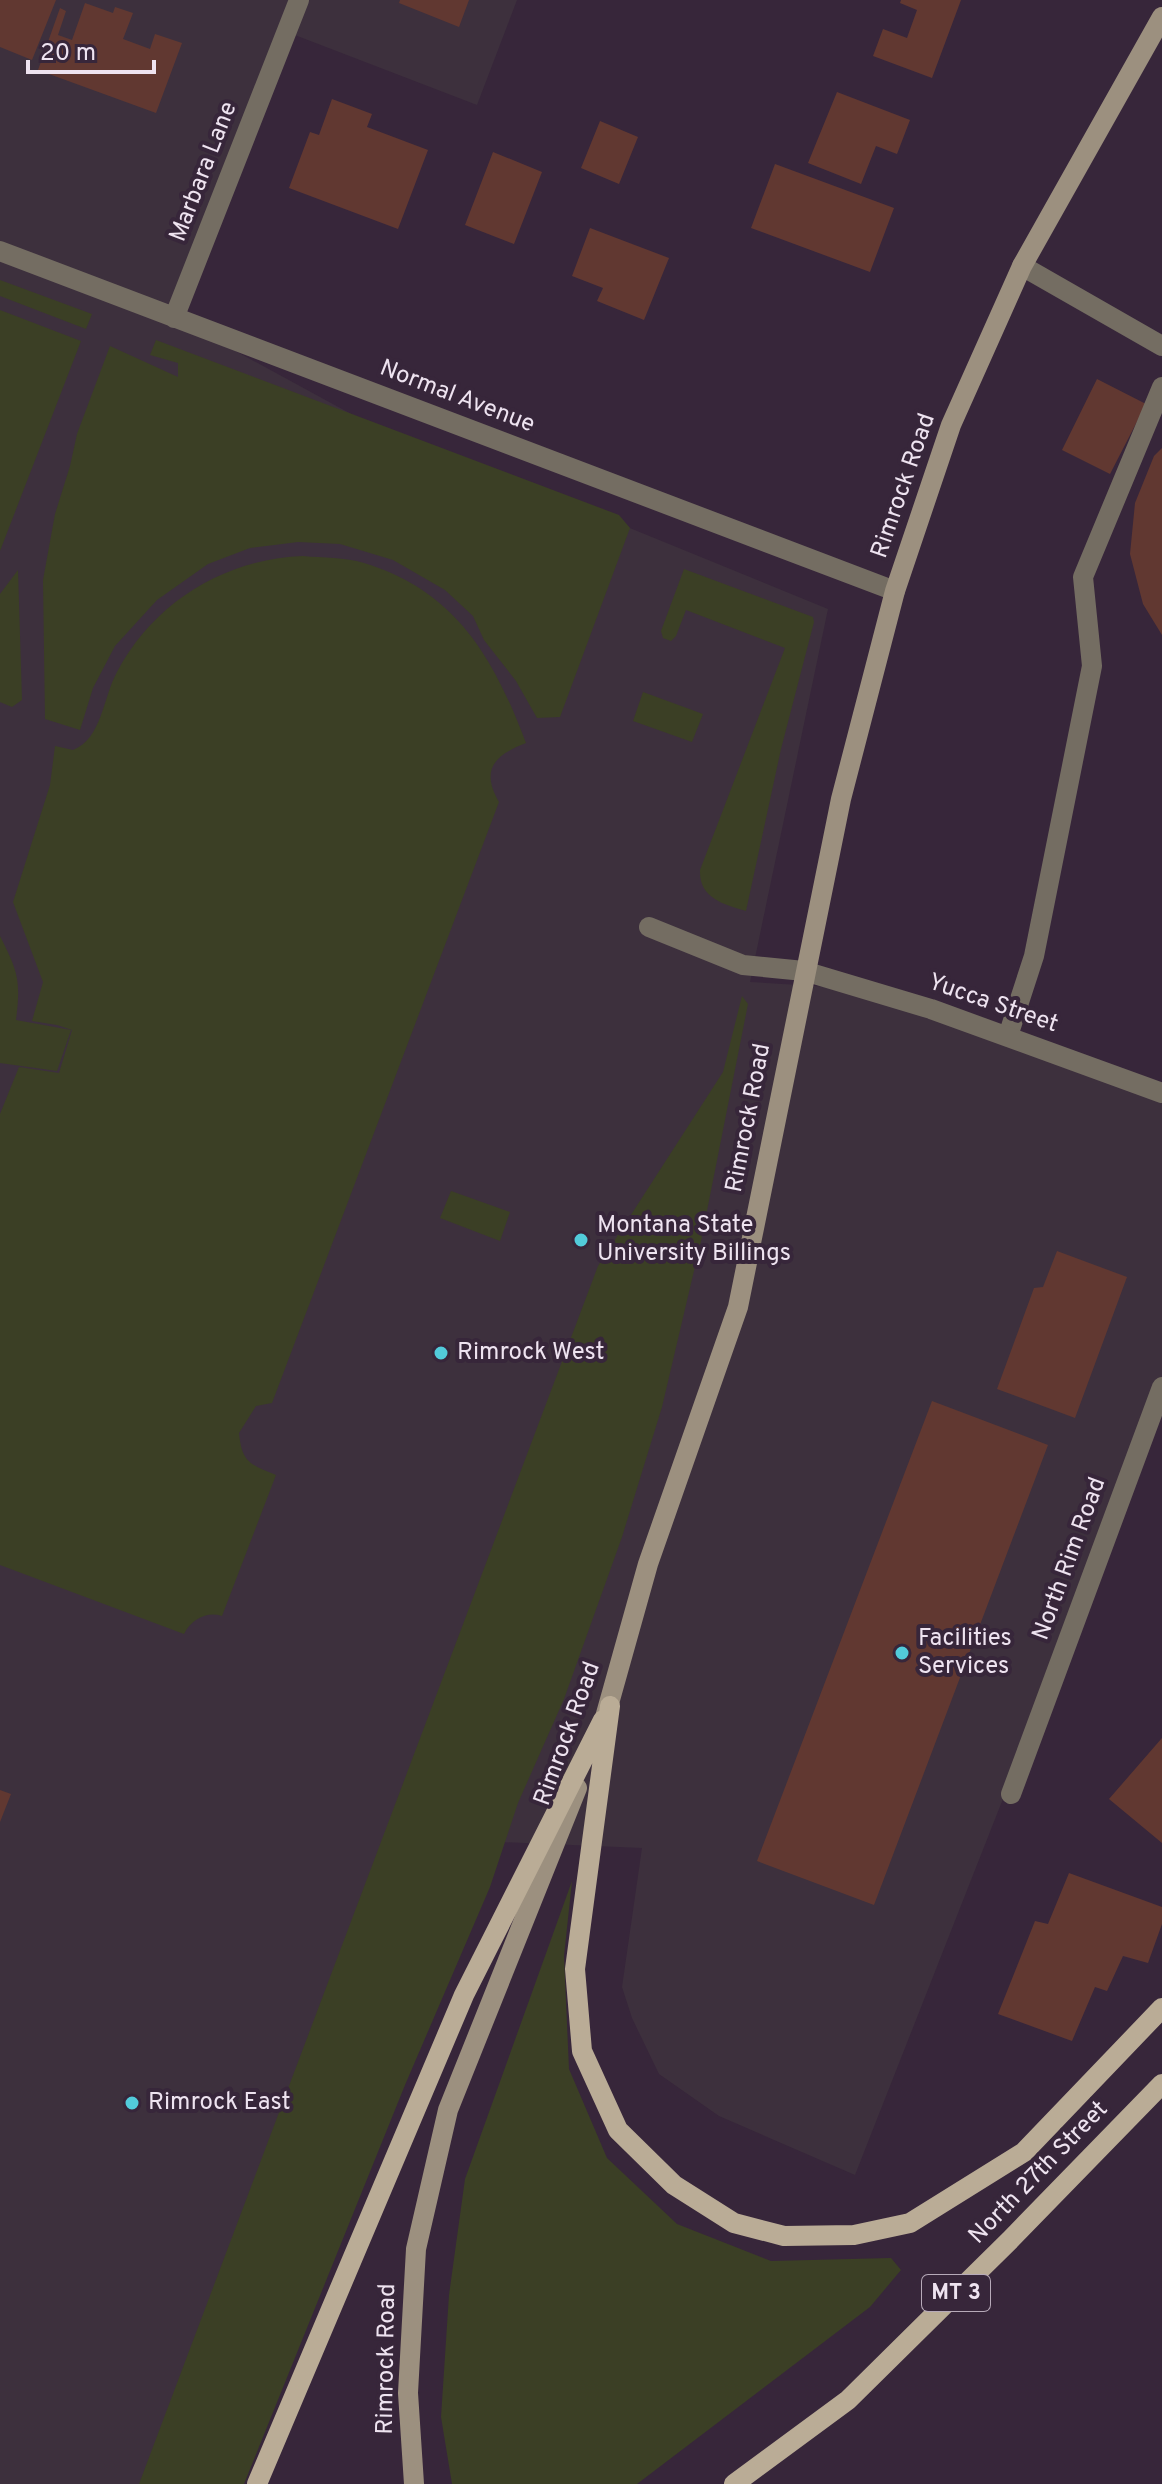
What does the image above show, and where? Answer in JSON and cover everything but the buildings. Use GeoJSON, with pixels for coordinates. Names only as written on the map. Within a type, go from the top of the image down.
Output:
{"type":"FeatureCollection","features":[{"type":"Feature","properties":{"kind":"main road","name":"Rimrock Road"},"geometry":{"type":"LineString","coordinates":[[414,2484],[408,2393],[416,2249],[448,2110],[610,1706],[648,1564],[738,1307],[841,799],[895,591],[951,425],[1022,266],[1162,17]]}},
{"type":"Feature","properties":{"kind":"main road"},"geometry":{"type":"LineString","coordinates":[[610,1706],[575,1969],[582,2051],[618,2130],[674,2185],[734,2223],[784,2236],[854,2235],[910,2223],[1024,2152],[1162,2008]]}},
{"type":"Feature","properties":{"kind":"main road"},"geometry":{"type":"LineString","coordinates":[[257,2484],[464,1995],[610,1706]]}},
{"type":"Feature","properties":{"kind":"main road","name":"North 27th Street"},"geometry":{"type":"LineString","coordinates":[[734,2484],[848,2400],[1162,2084]]}},
{"type":"Feature","properties":{"kind":"street","name":"Marbara Lane"},"geometry":{"type":"LineString","coordinates":[[174,318],[299,0]]}},
{"type":"Feature","properties":{"kind":"street","name":"Normal Avenue"},"geometry":{"type":"LineString","coordinates":[[0,251],[895,591]]}},
{"type":"Feature","properties":{"kind":"street"},"geometry":{"type":"LineString","coordinates":[[1022,266],[1162,346]]}},
{"type":"Feature","properties":{"kind":"street"},"geometry":{"type":"LineString","coordinates":[[1008,1036],[1034,956],[1092,666],[1083,577],[1162,387]]}},
{"type":"Feature","properties":{"kind":"street","name":"Yucca Street"},"geometry":{"type":"LineString","coordinates":[[649,927],[743,965],[804,971],[931,1009],[1162,1093]]}},
{"type":"Feature","properties":{"kind":"street","name":"North Rim Road"},"geometry":{"type":"LineString","coordinates":[[1011,1794],[1162,1387]]}},
{"type":"Feature","properties":{"kind":"shaded area","name":"Montana State University Billings"},"geometry":{"type":"Polygon","coordinates":[[[0,0],[517,0],[477,105],[287,32],[175,318],[353,415],[828,609],[750,982],[864,989],[1162,1093],[1162,1387],[855,2175],[719,2116],[659,2074],[632,2018],[622,1987],[642,1848],[501,1842],[219,2484],[0,2484],[0,0]]]}},
{"type":"Feature","properties":{"kind":"green space"},"geometry":{"type":"Polygon","coordinates":[[[0,280],[92,314],[86,329],[0,296],[0,280]]]}},
{"type":"Feature","properties":{"kind":"green space"},"geometry":{"type":"Polygon","coordinates":[[[0,310],[81,341],[0,551],[0,310]]]}},
{"type":"Feature","properties":{"kind":"green space"},"geometry":{"type":"Polygon","coordinates":[[[156,340],[619,515],[630,528],[560,717],[537,718],[516,681],[484,640],[473,616],[445,590],[393,560],[340,544],[298,542],[250,548],[208,564],[157,600],[115,646],[93,688],[80,730],[45,719],[43,580],[55,514],[77,434],[110,346],[178,377],[178,363],[150,355],[156,340]]]}},
{"type":"Feature","properties":{"kind":"green space"},"geometry":{"type":"Polygon","coordinates":[[[303,556],[364,563],[396,575],[424,591],[447,610],[485,656],[526,743],[499,758],[491,772],[493,790],[499,802],[272,1403],[256,1406],[239,1433],[245,1457],[276,1475],[222,1616],[200,1618],[184,1634],[0,1565],[0,1114],[19,1067],[59,1073],[72,1030],[32,1021],[43,982],[13,902],[50,785],[55,746],[73,750],[90,737],[101,716],[112,682],[132,647],[172,605],[195,589],[246,566],[303,556]]]}},
{"type":"Feature","properties":{"kind":"green space"},"geometry":{"type":"Polygon","coordinates":[[[684,569],[813,617],[814,622],[781,749],[746,911],[721,902],[708,893],[700,870],[785,648],[686,610],[676,636],[671,641],[663,638],[661,631],[684,569]]]}},
{"type":"Feature","properties":{"kind":"green space"},"geometry":{"type":"Polygon","coordinates":[[[18,570],[22,700],[12,707],[0,702],[0,594],[18,570]]]}},
{"type":"Feature","properties":{"kind":"green space"},"geometry":{"type":"Polygon","coordinates":[[[643,692],[703,714],[692,742],[633,721],[643,692]]]}},
{"type":"Feature","properties":{"kind":"green space"},"geometry":{"type":"Polygon","coordinates":[[[0,936],[17,976],[16,1020],[71,1030],[57,1071],[0,1063],[0,936]]]}},
{"type":"Feature","properties":{"kind":"green space"},"geometry":{"type":"Polygon","coordinates":[[[742,996],[748,1004],[701,1241],[662,1407],[622,1537],[564,1699],[518,1803],[490,1887],[405,2085],[244,2484],[139,2484],[598,1266],[723,1072],[742,996]]]}},
{"type":"Feature","properties":{"kind":"green space"},"geometry":{"type":"Polygon","coordinates":[[[451,1191],[510,1212],[500,1241],[440,1218],[451,1191]]]}},
{"type":"Feature","properties":{"kind":"green space"},"geometry":{"type":"Polygon","coordinates":[[[572,1881],[564,1956],[569,2069],[607,2158],[677,2224],[771,2261],[891,2258],[901,2270],[870,2307],[637,2484],[452,2484],[441,2417],[449,2295],[465,2179],[572,1881]]]}},
{"type":"Feature","properties":{"kind":"place","name":"Montana State University Billings"},"geometry":{"type":"Point","coordinates":[581,1240]}},
{"type":"Feature","properties":{"kind":"place","name":"Rimrock West"},"geometry":{"type":"Point","coordinates":[441,1353]}},
{"type":"Feature","properties":{"kind":"place","name":"Facilities Services"},"geometry":{"type":"Point","coordinates":[902,1653]}},
{"type":"Feature","properties":{"kind":"place","name":"Rimrock East"},"geometry":{"type":"Point","coordinates":[132,2103]}}]}
